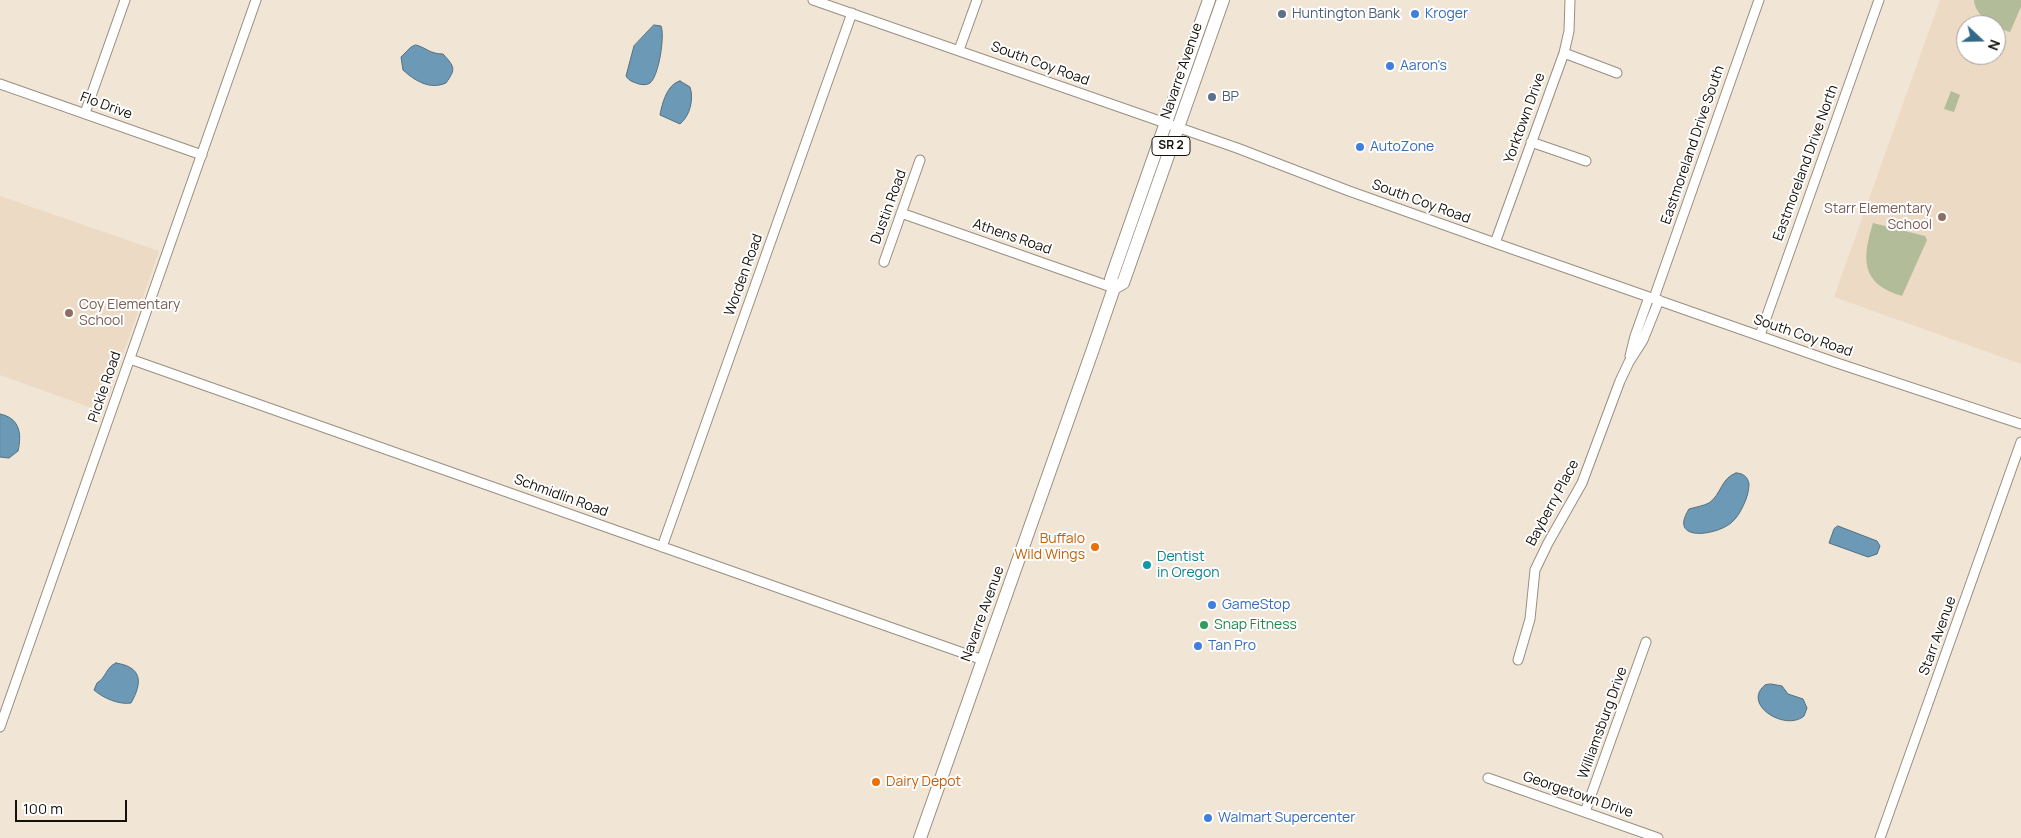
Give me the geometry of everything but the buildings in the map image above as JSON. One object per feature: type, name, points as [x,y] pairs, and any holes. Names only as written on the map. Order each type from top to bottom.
[{"type":"highway","name":"Navarre Avenue","points":[[920,838],[1114,288],[1111,279],[1209,0]]},
{"type":"highway","name":"Navarre Avenue","points":[[1114,288],[1123,283],[1223,0]]},
{"type":"highway","points":[[1126,238],[1126,250],[1121,267],[1123,271],[1127,272]]},
{"type":"street","points":[[85,113],[125,0]]},
{"type":"street","name":"Pickle Road","points":[[0,727],[256,0]]},
{"type":"street","name":"South Coy Road","points":[[813,0],[1178,127],[1496,243],[1760,336],[2021,424]]},
{"type":"street","points":[[959,50],[977,0]]},
{"type":"street","name":"Yorktown Drive","points":[[1496,243],[1564,53],[1569,31],[1570,0]]},
{"type":"street","name":"Eastmoreland Drive South","points":[[1654,298],[1759,0]]},
{"type":"street","name":"Eastmoreland Drive North","points":[[1760,336],[1879,0]]},
{"type":"street","name":"Worden Road","points":[[662,547],[852,13]]},
{"type":"street","points":[[1564,53],[1617,72]]},
{"type":"street","name":"Flo Drive","points":[[0,84],[202,155]]},
{"type":"street","points":[[1531,142],[1586,162]]},
{"type":"street","name":"Dustin Road","points":[[884,262],[920,160]]},
{"type":"street","name":"Athens Road","points":[[901,213],[1114,288]]},
{"type":"street","name":"Bayberry Place","points":[[1518,660],[1530,619],[1535,570],[1582,483],[1620,381],[1643,340],[1654,298]]},
{"type":"street","name":"Schmidlin Road","points":[[130,359],[983,660]]},
{"type":"street","name":"Starr Avenue","points":[[1880,838],[2021,442]]},
{"type":"street","name":"Williamsburg Drive","points":[[1586,812],[1646,642]]},
{"type":"street","name":"Georgetown Drive","points":[[1488,778],[1658,838]]},
{"type":"shaded area","name":"Starr Elementary School","points":[[1940,0],[2021,0],[2021,364],[1834,297]]},
{"type":"shaded area","name":"Coy Elementary School","points":[[0,196],[159,251],[103,412],[0,375]]},
{"type":"green space","points":[[1974,0],[2021,0],[2021,7],[2010,32],[2006,31],[2006,15],[1981,15]]},
{"type":"green space","points":[[1951,91],[1960,95],[1954,112],[1944,109]]},
{"type":"green space","points":[[1873,223],[1925,236],[1927,240],[1902,296],[1888,291],[1871,277],[1866,258]]},
{"type":"water","points":[[654,25],[661,26],[662,31],[662,46],[656,72],[650,83],[645,85],[639,84],[626,76],[634,46]]},
{"type":"water","points":[[416,45],[435,53],[443,54],[450,62],[453,71],[446,83],[429,85],[413,78],[403,70],[401,57],[411,47]]},
{"type":"water","points":[[680,81],[690,87],[692,97],[689,112],[680,124],[660,115],[668,90]]},
{"type":"water","points":[[0,414],[12,419],[18,428],[20,439],[18,451],[9,458],[0,457]]},
{"type":"water","points":[[1736,473],[1745,476],[1749,484],[1745,502],[1735,519],[1724,527],[1705,533],[1689,531],[1684,527],[1684,520],[1689,509],[1702,506],[1713,500],[1727,479]]},
{"type":"water","points":[[1838,526],[1877,541],[1880,546],[1877,554],[1868,557],[1829,543],[1834,529]]},
{"type":"water","points":[[116,663],[131,668],[138,677],[137,688],[131,703],[111,700],[94,690],[97,683],[110,667]]},
{"type":"water","points":[[1765,685],[1782,686],[1788,694],[1803,699],[1807,708],[1804,716],[1796,720],[1787,721],[1768,714],[1758,700],[1759,692]]},
{"type":"place","name":"Huntington Bank","points":[[1282,14]]},
{"type":"place","name":"Kroger","points":[[1415,14]]},
{"type":"place","name":"Aaron's","points":[[1390,66]]},
{"type":"place","name":"BP","points":[[1212,97]]},
{"type":"place","name":"AutoZone","points":[[1360,147]]},
{"type":"place","name":"Starr Elementary School","points":[[1942,217]]},
{"type":"place","name":"Coy Elementary School","points":[[69,313]]},
{"type":"place","name":"Buffalo Wild Wings","points":[[1095,547]]},
{"type":"place","name":"Dentist in Oregon","points":[[1147,565]]},
{"type":"place","name":"GameStop","points":[[1212,605]]},
{"type":"place","name":"Snap Fitness","points":[[1204,625]]},
{"type":"place","name":"Tan Pro","points":[[1198,646]]},
{"type":"place","name":"Dairy Depot","points":[[876,782]]},
{"type":"place","name":"Walmart Supercenter","points":[[1208,818]]}]
